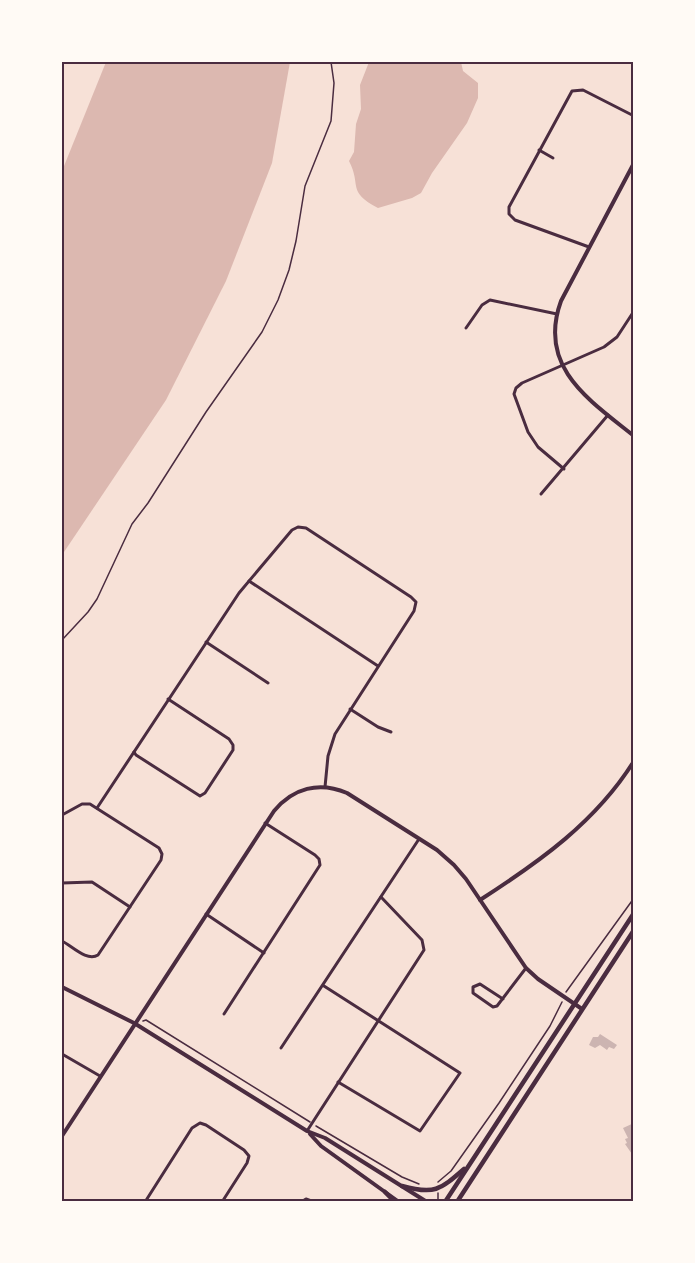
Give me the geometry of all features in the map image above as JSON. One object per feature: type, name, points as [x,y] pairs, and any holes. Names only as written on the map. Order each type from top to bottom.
[{"type":"main road","points":[[445,1202],[633,914]]},
{"type":"main road","points":[[457,1202],[633,930]]},
{"type":"main road","points":[[402,1186],[421,1191],[437,1190],[468,1165]]},
{"type":"main road","points":[[462,1202],[463,1191]]},
{"type":"main road","points":[[385,1192],[397,1202]]},
{"type":"street","points":[[589,247],[519,222],[509,214],[509,207],[568,95],[574,90],[583,90],[633,116]]},
{"type":"street","points":[[539,150],[553,158]]},
{"type":"street","points":[[633,163],[570,281],[557,314],[555,342],[562,365],[580,392],[633,436]]},
{"type":"street","points":[[466,328],[484,303],[490,300],[557,314]]},
{"type":"street","points":[[564,469],[530,437],[515,397],[516,388],[522,382],[596,351],[617,338],[633,311]]},
{"type":"street","points":[[541,494],[608,415]]},
{"type":"street","points":[[97,808],[249,581],[292,530],[298,527],[306,528],[411,597],[415,600],[416,605],[335,734],[330,748],[325,787]]},
{"type":"street","points":[[249,581],[378,666]]},
{"type":"street","points":[[206,642],[268,683]]},
{"type":"street","points":[[134,752],[195,794],[200,796],[205,793],[233,745],[229,739],[168,699]]},
{"type":"street","points":[[350,709],[378,727],[391,732]]},
{"type":"street","points":[[480,900],[544,858],[574,832],[595,812],[633,761]]},
{"type":"street","points":[[62,1134],[265,823],[283,801],[303,789],[325,787],[347,793],[419,839],[454,865],[526,968],[582,1009]]},
{"type":"street","points":[[62,815],[87,803],[159,848],[162,854],[161,860],[95,958],[89,957],[62,941]]},
{"type":"street","points":[[224,1014],[318,871],[320,862],[315,855],[265,823]]},
{"type":"street","points":[[281,1047],[324,986],[419,839]]},
{"type":"street","points":[[62,883],[92,882],[130,907]]},
{"type":"street","points":[[307,1131],[425,947],[422,940],[381,897]]},
{"type":"street","points":[[206,914],[264,953]]},
{"type":"street","points":[[503,999],[480,984],[473,987],[472,993],[493,1007],[497,1006],[503,999],[526,968]]},
{"type":"street","points":[[324,986],[460,1073],[420,1131],[339,1082]]},
{"type":"street","points":[[62,987],[134,1023],[307,1131],[325,1138],[427,1202]]},
{"type":"street","points":[[62,1054],[100,1076]]},
{"type":"street","points":[[145,1202],[192,1128],[200,1123],[244,1150],[249,1156],[247,1163],[222,1202]]},
{"type":"street","points":[[307,1131],[321,1146],[385,1192]]},
{"type":"street","points":[[301,1202],[306,1199],[314,1202]]},
{"type":"path","points":[[62,640],[97,599],[132,524],[262,332],[278,300],[296,241],[305,186],[331,121],[334,100],[331,62]]},
{"type":"path","points":[[435,1184],[451,1171],[499,1103],[550,1026],[563,996],[633,898]]},
{"type":"path","points":[[146,1020],[402,1177],[423,1185]]},
{"type":"path","points":[[437,1192],[438,1202]]},
{"type":"shaded area","points":[[106,62],[290,62],[272,163],[226,281],[166,400],[62,555],[62,171]]},
{"type":"shaded area","points":[[369,62],[461,62],[463,71],[478,83],[478,98],[467,123],[421,193],[378,208],[358,192],[349,161],[354,152],[356,124],[361,109],[360,85]]},
{"type":"building","points":[[600,1034],[617,1045],[614,1049],[609,1047],[607,1050],[600,1045],[595,1048],[589,1045],[593,1037],[598,1037]]},
{"type":"building","points":[[634,1123],[634,1157],[625,1144],[627,1143],[625,1139],[628,1138],[623,1128]]}]
